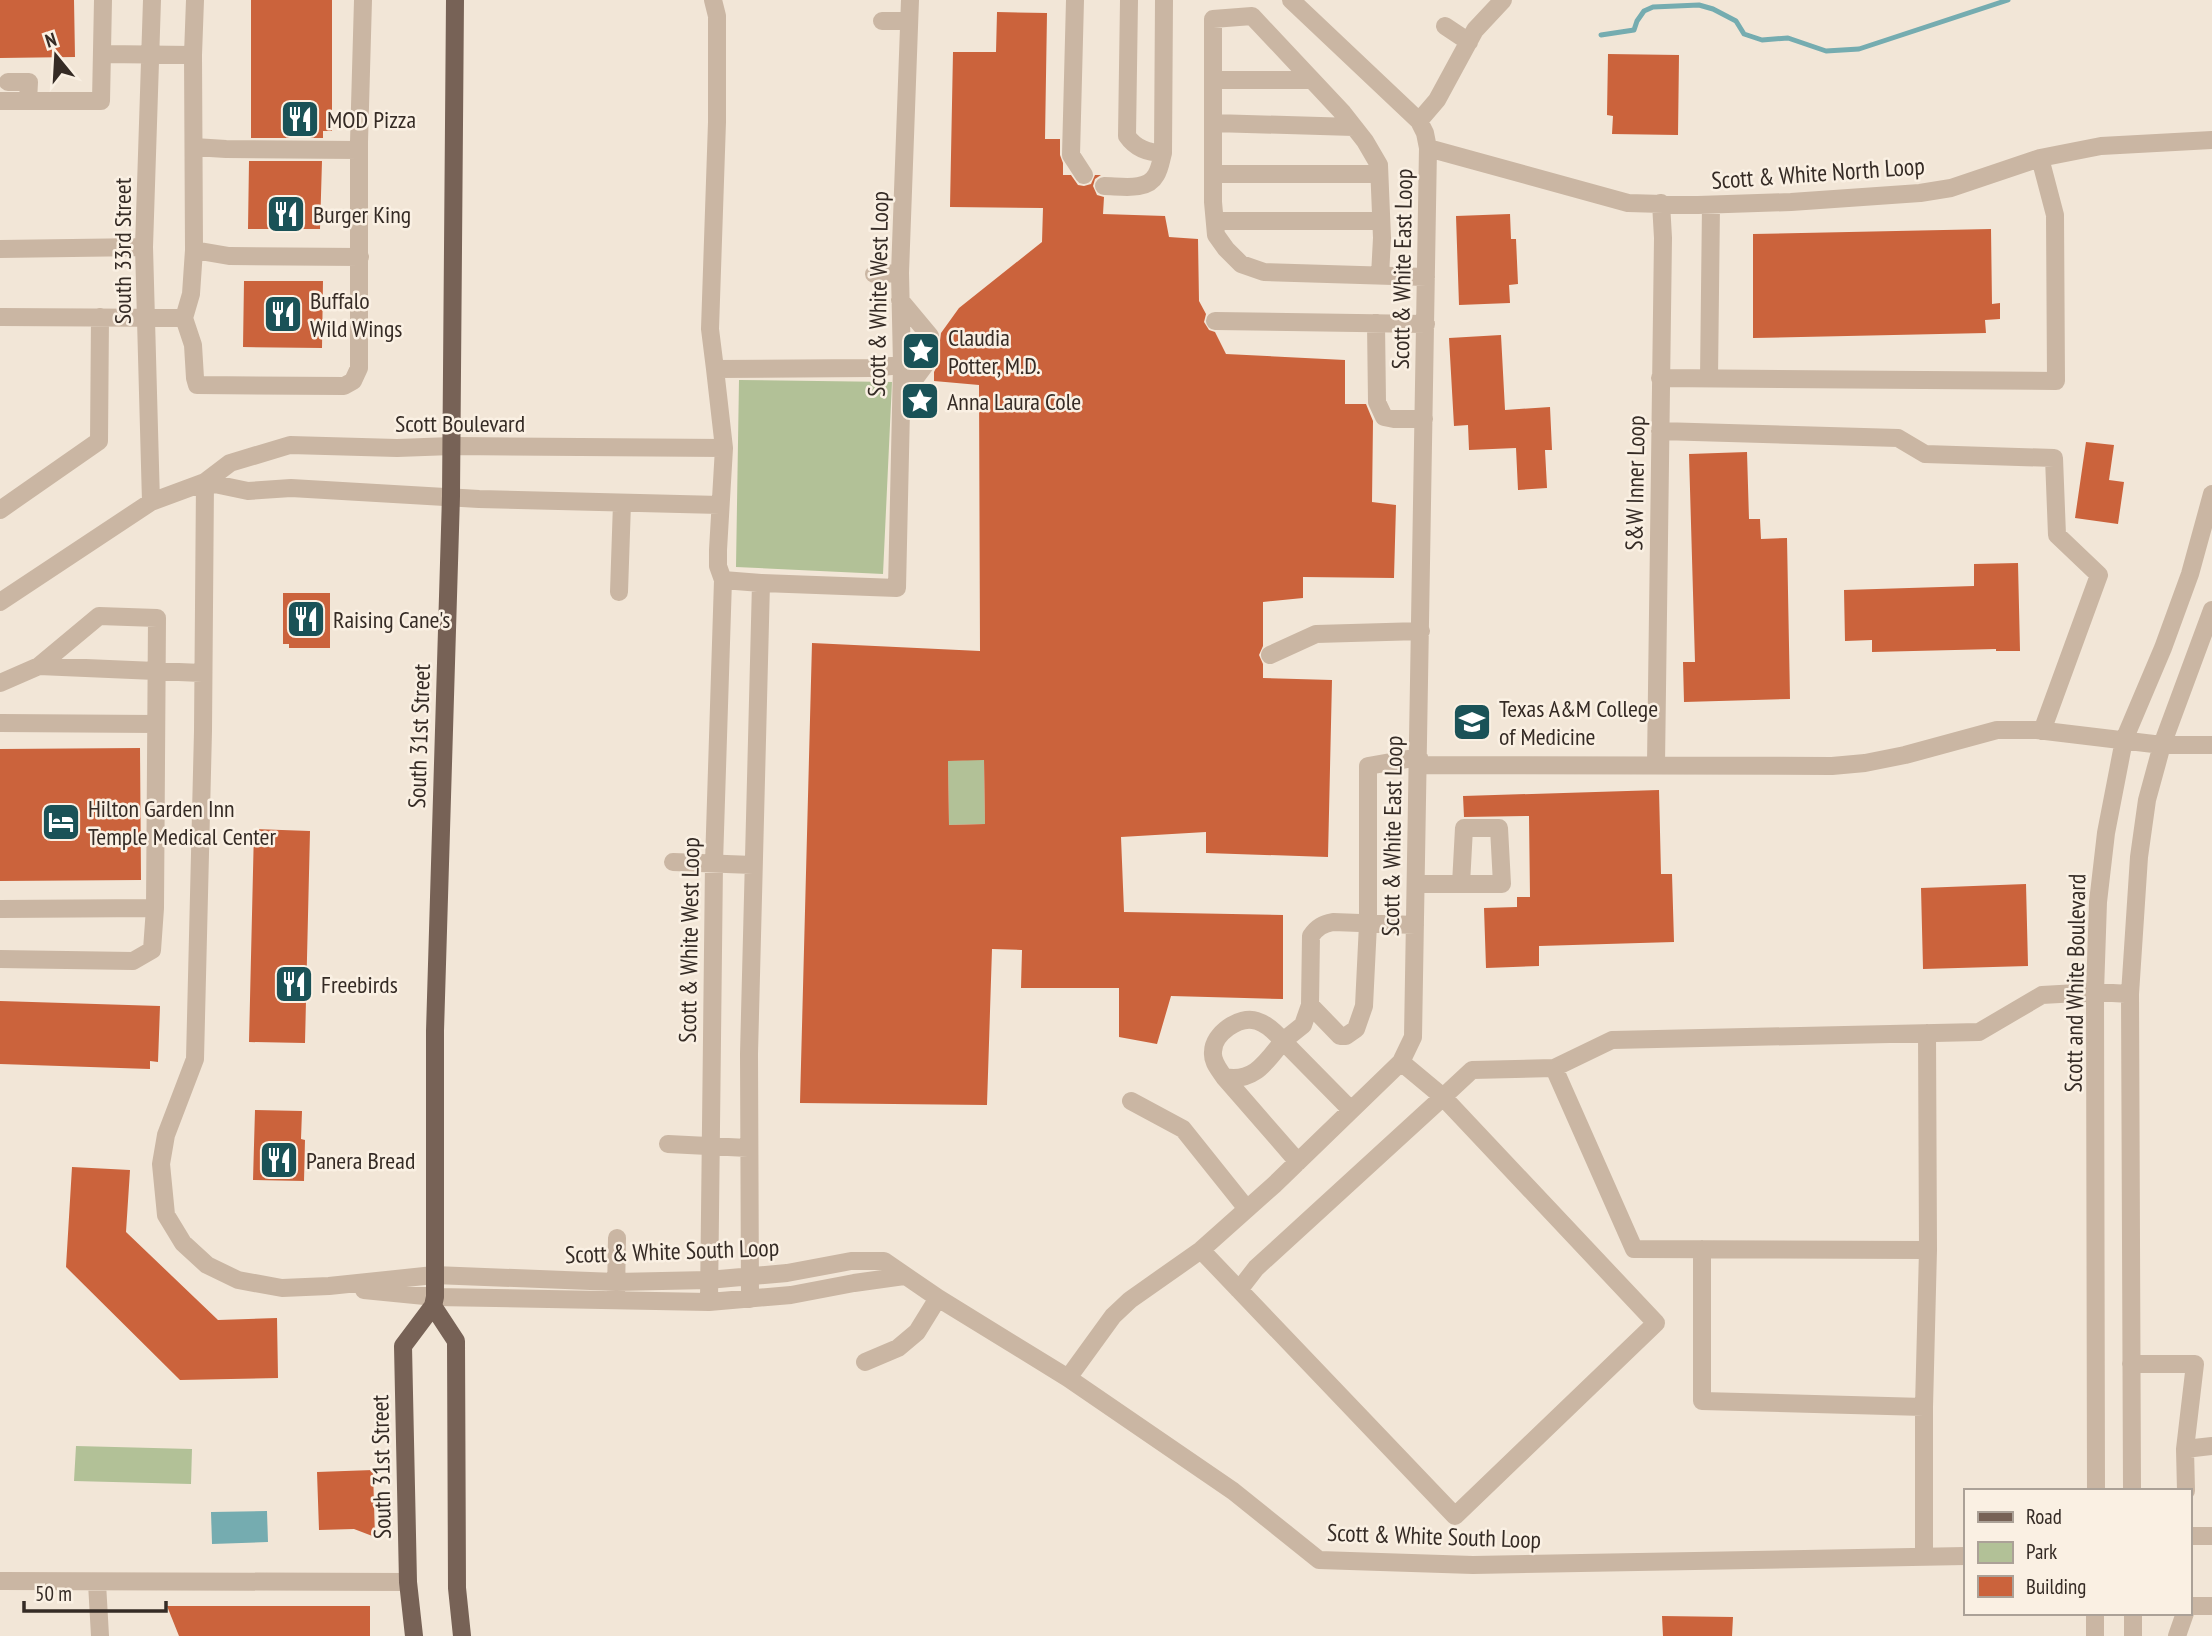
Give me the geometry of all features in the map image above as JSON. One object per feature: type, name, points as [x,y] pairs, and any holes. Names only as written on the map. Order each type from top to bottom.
[{"type":"main road","name":"South 31st Street","points":[[414,1636],[408,1582],[403,1346],[434,1301],[435,1031],[452,446],[455,0]]},
{"type":"main road","points":[[434,1301],[456,1341],[457,1588],[462,1636]]},
{"type":"street","points":[[0,101],[101,101],[103,0]]},
{"type":"street","name":"South 33rd Street","points":[[151,502],[144,247],[152,0]]},
{"type":"street","points":[[195,0],[194,250],[191,294],[184,318],[193,345],[197,385],[344,386],[353,381],[359,368],[359,150],[363,0]]},
{"type":"street","name":"Scott & White West Loop","points":[[709,1302],[714,863],[723,580],[718,566],[724,448],[710,329],[717,122],[717,16],[713,0]]},
{"type":"street","name":"Scott & White West Loop","points":[[761,583],[897,587],[902,396],[900,273],[910,0]]},
{"type":"street","points":[[1075,0],[1071,155],[1074,164],[1084,175]]},
{"type":"street","points":[[1129,0],[1127,136],[1131,142],[1149,153],[1163,153]]},
{"type":"street","points":[[1104,186],[1143,186],[1150,183],[1156,175],[1163,153],[1164,0]]},
{"type":"street","points":[[1212,0],[1215,221],[1216,235],[1226,249],[1241,264],[1264,272],[1426,277]]},
{"type":"street","points":[[1239,0],[1354,127],[1379,165],[1380,276]]},
{"type":"street","points":[[1291,0],[1419,121],[1437,100],[1475,30],[1503,0]]},
{"type":"street","points":[[1213,19],[1252,16]]},
{"type":"street","points":[[882,21],[909,21]]},
{"type":"street","points":[[1445,26],[1469,42]]},
{"type":"street","points":[[102,54],[193,55]]},
{"type":"street","points":[[1213,80],[1312,80]]},
{"type":"street","points":[[8,82],[29,82],[29,101]]},
{"type":"street","name":"Scott & White East Loop","points":[[1068,1378],[1113,1316],[1130,1300],[1201,1250],[1298,1162],[1401,1062],[1413,1037],[1428,148],[1425,132],[1419,121]]},
{"type":"street","points":[[1213,123],[1354,127]]},
{"type":"street","name":"Scott & White North Loop","points":[[1428,148],[1628,203],[1711,205],[1920,193],[1951,188],[2040,158],[2101,146],[2212,140]]},
{"type":"street","points":[[194,147],[359,150]]},
{"type":"street","points":[[1660,378],[2056,381],[2055,215],[2040,158]]},
{"type":"street","points":[[1213,174],[1379,174]]},
{"type":"street","name":"S&W Inner Loop","points":[[1656,764],[1663,238],[1661,203]]},
{"type":"street","points":[[1709,378],[1711,205]]},
{"type":"street","points":[[1215,221],[1381,221]]},
{"type":"street","points":[[0,249],[144,247]]},
{"type":"street","points":[[194,250],[229,256],[359,257]]},
{"type":"street","points":[[874,274],[900,273]]},
{"type":"street","points":[[900,300],[930,336]]},
{"type":"street","points":[[0,317],[184,318]]},
{"type":"street","points":[[0,510],[99,441],[100,317]]},
{"type":"street","points":[[1215,321],[1426,324]]},
{"type":"street","points":[[1376,323],[1377,402],[1384,417],[1424,419]]},
{"type":"street","points":[[871,368],[902,396],[928,361]]},
{"type":"street","points":[[715,369],[871,368],[902,365]]},
{"type":"street","points":[[1660,431],[1898,438],[1925,454],[2054,458],[2057,535],[2099,575],[2042,731]]},
{"type":"street","name":"Scott Boulevard","points":[[0,601],[151,502],[205,481],[230,463],[290,445],[397,448],[724,448]]},
{"type":"street","points":[[329,1286],[282,1288],[238,1280],[207,1265],[183,1242],[166,1215],[161,1164],[166,1135],[195,1059],[203,732],[205,481],[248,491],[291,488],[492,499],[720,505]]},
{"type":"street","name":"Scott and White Boulevard","points":[[2096,1489],[2095,992],[2099,888],[2106,832],[2124,740],[2190,574],[2212,494]]},
{"type":"street","points":[[619,592],[622,503]]},
{"type":"street","points":[[723,580],[761,583],[748,1148],[750,1299]]},
{"type":"street","points":[[2132,1489],[2130,994],[2139,857],[2147,800],[2162,745],[2212,610]]},
{"type":"street","points":[[0,683],[39,666],[99,616],[158,618],[155,908],[152,950],[133,961],[0,959]]},
{"type":"street","points":[[1270,654],[1316,634],[1421,631]]},
{"type":"street","points":[[39,666],[202,673]]},
{"type":"street","points":[[0,723],[156,724]]},
{"type":"street","points":[[1310,1005],[1339,1035],[1346,1036],[1356,1029],[1364,1006],[1368,924],[1368,766],[1418,761],[1832,766],[1905,755],[1997,730],[2042,731],[2162,745],[2212,745]]},
{"type":"street","points":[[673,862],[753,865]]},
{"type":"street","points":[[1416,884],[1461,884]]},
{"type":"street","points":[[0,909],[155,908]]},
{"type":"street","points":[[1224,1077],[1245,1078],[1255,1072],[1283,1041],[1303,1025],[1310,1005],[1311,936],[1316,929],[1324,923],[1334,922],[1415,925]]},
{"type":"street","points":[[1239,1290],[1256,1268],[1472,1070],[1554,1068],[1612,1040],[1979,1032],[2042,995],[2095,992],[2130,994]]},
{"type":"street","points":[[1298,1162],[1215,1063],[1212,1051],[1216,1040],[1227,1028],[1246,1020],[1257,1021],[1272,1030],[1351,1110]]},
{"type":"street","points":[[1924,1557],[1928,1250],[1927,1033]]},
{"type":"street","points":[[1201,1250],[1455,1516],[1656,1323],[1443,1097],[1401,1062]]},
{"type":"street","points":[[1554,1068],[1634,1249],[1928,1250]]},
{"type":"street","points":[[1131,1101],[1183,1129],[1247,1209]]},
{"type":"street","points":[[668,1144],[748,1148]]},
{"type":"street","points":[[615,1301],[617,1238]]},
{"type":"street","points":[[1702,1249],[1702,1401],[1924,1407]]},
{"type":"street","name":"Scott & White South Loop","points":[[329,1286],[434,1275],[616,1282],[708,1280],[787,1273],[851,1261],[884,1261],[938,1298],[1068,1378],[1233,1491],[1319,1560],[1473,1565],[1964,1556]]},
{"type":"street","name":"Scott & White South Loop","points":[[329,1286],[434,1301],[709,1302],[791,1295],[904,1276]]},
{"type":"street","points":[[865,1362],[898,1348],[917,1332],[938,1298]]},
{"type":"street","points":[[2131,1364],[2195,1364],[2185,1449],[2186,1489]]},
{"type":"street","points":[[2185,1449],[2212,1446]]},
{"type":"street","points":[[2191,1536],[2212,1536]]},
{"type":"street","points":[[0,1581],[408,1582]]},
{"type":"street","points":[[97,1583],[100,1636]]},
{"type":"street","points":[[2191,1606],[2212,1606]]},
{"type":"street","points":[[2095,1615],[2095,1636]]},
{"type":"street","points":[[2133,1615],[2133,1636]]},
{"type":"street","points":[[2177,1636],[2184,1615]]},
{"type":"green space","points":[[739,380],[892,382],[883,574],[736,567]]},
{"type":"green space","points":[[983,697],[985,824],[949,825],[948,761],[968,760]]},
{"type":"green space","points":[[76,1446],[192,1449],[191,1484],[74,1481]]},
{"type":"water","points":[[267,1511],[268,1542],[212,1544],[211,1512]]},
{"type":"building","points":[[0,0],[74,0],[75,57],[0,58]]},
{"type":"building","points":[[251,0],[332,0],[332,131],[323,131],[323,138],[251,138]]},
{"type":"building","points":[[997,12],[1047,13],[1045,139],[1060,139],[1063,175],[1071,175],[1078,185],[1084,186],[1091,184],[1095,175],[1101,175],[1095,179],[1093,186],[1097,195],[1104,197],[1103,214],[1165,216],[1169,237],[1198,239],[1199,301],[1206,314],[1204,322],[1209,330],[1215,332],[1226,354],[1345,360],[1345,404],[1366,404],[1373,421],[1372,502],[1396,505],[1394,578],[1303,577],[1303,598],[1263,602],[1263,646],[1259,655],[1263,664],[1263,678],[1332,680],[1328,857],[1206,853],[1206,832],[1121,837],[1124,912],[1283,915],[1283,999],[1171,996],[1157,1044],[1119,1037],[1119,988],[1021,988],[1022,950],[992,949],[987,1105],[800,1103],[812,643],[980,651],[979,385],[934,381],[934,372],[939,362],[933,347],[940,341],[941,333],[959,308],[1042,242],[1043,208],[950,207],[953,52],[996,52]],"holes":[[[984,760],[985,824],[949,825],[948,761]]]},
{"type":"building","points":[[1608,54],[1679,55],[1678,135],[1612,134],[1613,116],[1607,115]]},
{"type":"building","points":[[249,161],[322,161],[320,229],[248,229]]},
{"type":"building","points":[[1510,214],[1511,239],[1516,239],[1518,284],[1509,285],[1510,303],[1459,305],[1456,216]]},
{"type":"building","points":[[1991,229],[1992,304],[2000,303],[2000,319],[1985,320],[1986,333],[1753,338],[1753,234]]},
{"type":"building","name":"Buffalo Wild Wings","points":[[244,281],[323,281],[322,348],[243,347]]},
{"type":"building","points":[[1501,335],[1505,410],[1550,407],[1552,450],[1545,450],[1547,488],[1518,490],[1516,448],[1469,450],[1468,425],[1454,426],[1449,338]]},
{"type":"building","points":[[2086,442],[2114,445],[2109,480],[2124,482],[2118,524],[2075,518]]},
{"type":"building","points":[[1747,452],[1749,519],[1760,519],[1761,539],[1787,538],[1790,699],[1684,702],[1683,662],[1695,662],[1689,454]]},
{"type":"building","points":[[2018,563],[2020,651],[1996,649],[1872,652],[1872,640],[1845,641],[1844,590],[1974,586],[1974,564]]},
{"type":"building","name":"Raising Cane's","points":[[283,593],[330,593],[330,648],[289,648],[289,644],[283,644]]},
{"type":"building","points":[[140,748],[141,880],[0,881],[0,749]]},
{"type":"building","points":[[1659,790],[1661,874],[1672,874],[1674,942],[1539,946],[1539,966],[1486,968],[1484,908],[1517,907],[1517,897],[1530,897],[1529,816],[1464,817],[1463,796]]},
{"type":"building","points":[[254,829],[310,831],[305,1043],[249,1042]]},
{"type":"building","points":[[2026,884],[2028,966],[1923,969],[1921,888]]},
{"type":"building","points":[[0,1001],[160,1006],[158,1062],[150,1061],[150,1069],[0,1064]]},
{"type":"building","name":"Panera Bread","points":[[255,1110],[302,1111],[301,1139],[305,1140],[304,1181],[253,1180]]},
{"type":"building","points":[[72,1167],[130,1170],[126,1232],[218,1320],[277,1318],[278,1378],[180,1380],[66,1267]]},
{"type":"building","points":[[373,1470],[375,1537],[354,1529],[319,1530],[317,1472]]},
{"type":"building","points":[[167,1606],[370,1606],[370,1636],[179,1636]]},
{"type":"building","points":[[1662,1616],[1733,1617],[1732,1636],[1663,1636]]},
{"type":"waterway","points":[[1601,35],[1634,30],[1644,11],[1653,7],[1699,5],[1736,21],[1744,34],[1762,40],[1788,38],[1826,51],[1859,49],[2008,0]]},
{"type":"place","name":"MOD Pizza","points":[[300,119]]},
{"type":"place","name":"Burger King","points":[[286,214]]},
{"type":"place","name":"Buffalo Wild Wings","points":[[283,314]]},
{"type":"place","name":"Claudia Potter, M.D.","points":[[921,351]]},
{"type":"place","name":"Anna Laura Cole","points":[[920,401]]},
{"type":"place","name":"Raising Cane's","points":[[306,619]]},
{"type":"place","name":"Texas A&M College of Medicine","points":[[1472,722]]},
{"type":"place","name":"Hilton Garden Inn Temple Medical Center","points":[[61,822]]},
{"type":"place","name":"Freebirds","points":[[294,984]]},
{"type":"place","name":"Panera Bread","points":[[279,1160]]}]
